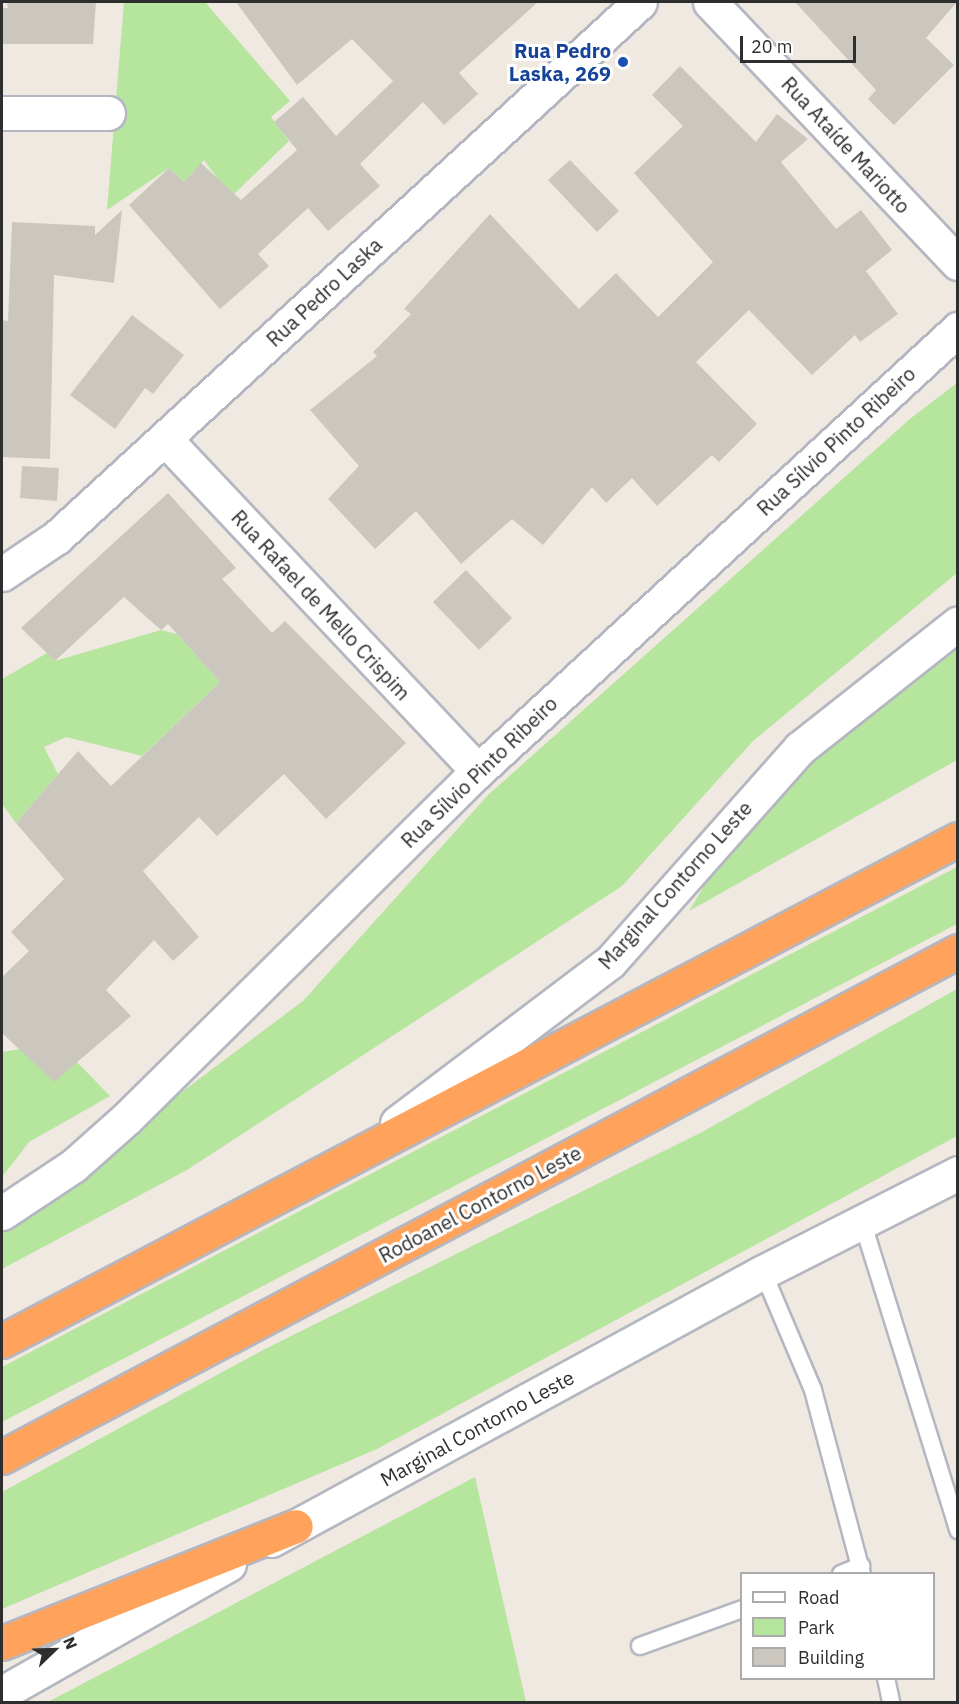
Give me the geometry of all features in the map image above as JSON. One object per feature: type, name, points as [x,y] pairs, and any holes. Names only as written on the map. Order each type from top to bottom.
[{"type":"highway","points":[[2,1341],[957,839]]},
{"type":"highway","name":"Rodoanel Contorno Leste","points":[[2,1457],[957,951]]},
{"type":"highway","points":[[2,1643],[296,1526]]},
{"type":"street","name":"Rua Pedro Laska","points":[[2,574],[57,537],[639,2]]},
{"type":"street","name":"Rua Ataíde Mariotto","points":[[710,2],[957,262]]},
{"type":"street","points":[[2,113],[108,113]]},
{"type":"street","name":"Rua Sílvio Pinto Ribeiro","points":[[2,1213],[73,1167],[127,1118],[478,771],[957,329]]},
{"type":"street","name":"Rua Rafael de Mello Crispim","points":[[165,438],[478,771]]},
{"type":"street","name":"Marginal Contorno Leste","points":[[353,1157],[610,962],[800,748],[957,622]]},
{"type":"street","name":"Marginal Contorno Leste","points":[[2,1693],[296,1526],[763,1272],[957,1173]]},
{"type":"lane","points":[[862,1221],[957,1530]]},
{"type":"lane","points":[[763,1272],[813,1390],[862,1570]]},
{"type":"lane","points":[[640,1646],[740,1609]]},
{"type":"lane","points":[[886,1680],[891,1702]]},
{"type":"green space","points":[[124,2],[205,2],[290,101],[271,117],[289,141],[231,197],[204,160],[184,182],[169,168],[107,210]]},
{"type":"green space","points":[[957,383],[957,573],[753,741],[622,886],[187,1170],[2,1269],[2,1227],[303,1001],[488,795],[911,418]]},
{"type":"green space","points":[[161,630],[177,634],[220,682],[142,756],[66,737],[44,747],[58,774],[16,823],[2,804],[2,679],[47,653],[55,661]]},
{"type":"green space","points":[[957,641],[957,760],[689,911],[713,871],[808,762]]},
{"type":"green space","points":[[957,867],[957,924],[2,1422],[2,1367]]},
{"type":"green space","points":[[957,989],[957,1136],[377,1449],[2,1609],[2,1492],[263,1350],[704,1131]]},
{"type":"green space","points":[[21,1049],[77,1062],[110,1096],[29,1142],[2,1177],[2,1052]]},
{"type":"green space","points":[[475,1477],[526,1702],[48,1702]]},
{"type":"building","points":[[7,2],[96,2],[93,44],[2,44],[2,8],[8,8]]},
{"type":"building","points":[[236,2],[538,2],[459,73],[478,94],[444,125],[423,102],[360,164],[380,186],[328,231],[308,208],[258,254],[269,266],[220,309],[129,205],[169,168],[184,182],[201,163],[241,200],[297,150],[274,122],[303,97],[336,136],[393,81],[352,39],[297,85]]},
{"type":"building","points":[[795,2],[957,2],[926,38],[954,65],[894,125],[868,99],[876,90]]},
{"type":"building","points":[[680,66],[756,142],[777,114],[808,139],[781,162],[836,229],[861,210],[892,250],[866,271],[898,314],[860,342],[855,335],[812,375],[749,310],[696,362],[757,424],[719,462],[712,455],[657,506],[632,478],[606,503],[592,487],[543,545],[512,519],[461,564],[416,511],[375,549],[328,499],[359,466],[310,410],[377,356],[373,352],[411,314],[404,309],[490,214],[579,309],[616,273],[658,317],[713,262],[634,173],[683,126],[652,95]]},
{"type":"building","points":[[570,160],[619,211],[597,232],[548,180]]},
{"type":"building","points":[[122,210],[114,283],[54,275],[50,459],[2,457],[2,320],[8,321],[12,222],[95,226],[95,235]]},
{"type":"building","points":[[132,315],[184,355],[153,394],[145,388],[115,429],[70,395]]},
{"type":"building","points":[[22,466],[59,468],[57,501],[20,498]]},
{"type":"building","points":[[168,493],[236,568],[222,579],[272,633],[285,621],[406,743],[326,819],[284,774],[217,836],[199,817],[143,871],[199,937],[173,961],[154,940],[106,990],[131,1016],[54,1082],[2,1033],[2,977],[29,951],[11,932],[64,879],[16,823],[78,751],[111,786],[220,682],[168,624],[161,630],[124,597],[55,661],[21,628]]},
{"type":"building","points":[[466,570],[512,618],[479,650],[433,602]]},
{"type":"place","name":"Rua Pedro Laska, 269","points":[[623,62]]}]
